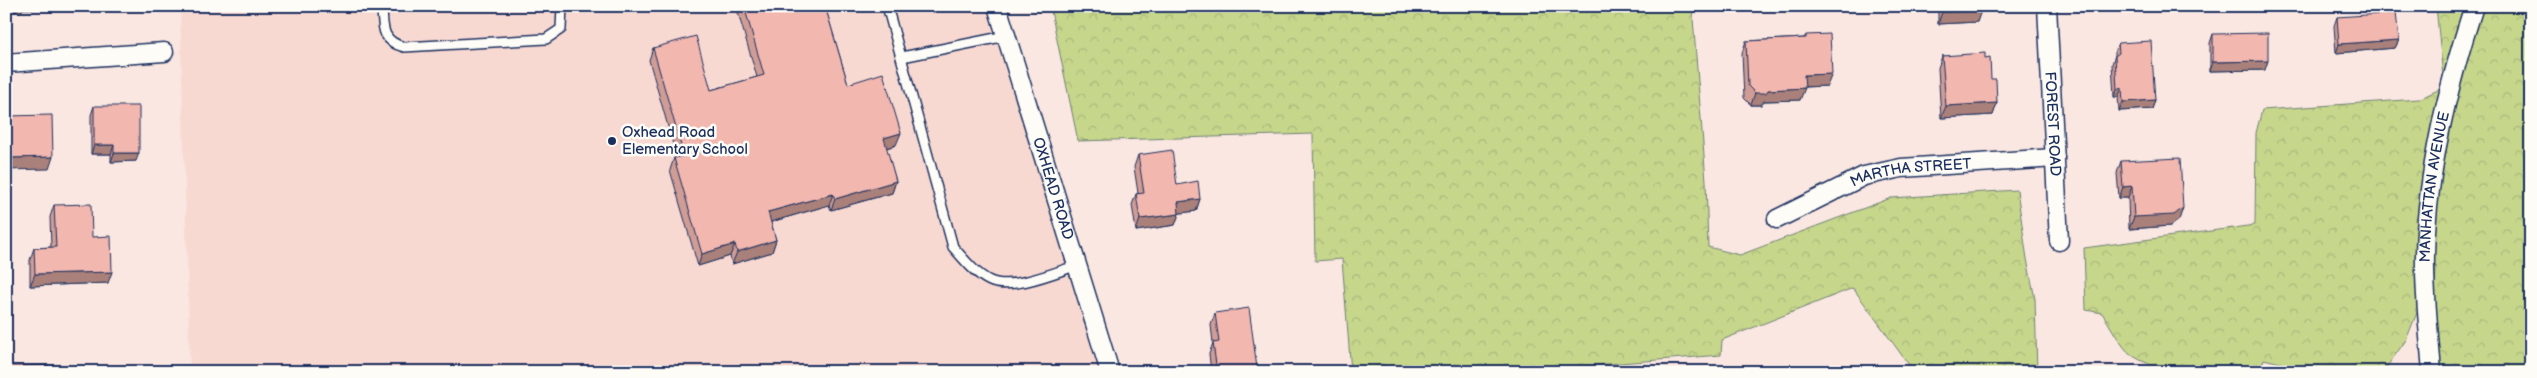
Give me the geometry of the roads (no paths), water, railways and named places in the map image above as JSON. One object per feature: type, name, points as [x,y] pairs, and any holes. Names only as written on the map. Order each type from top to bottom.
[{"type":"street","name":"OXHEAD ROAD","points":[[997,6],[1110,372]]},
{"type":"street","name":"FOREST ROAD","points":[[2047,6],[2059,241]]},
{"type":"street","name":"MANHATTAN AVENUE","points":[[2432,372],[2425,255],[2431,181],[2447,99],[2474,6]]},
{"type":"street","points":[[6,62],[164,52]]},
{"type":"street","name":"MARTHA STREET","points":[[1777,219],[1864,176],[1900,168],[2055,158]]},
{"type":"lane","points":[[382,6],[383,27],[387,37],[392,44],[404,47],[546,38],[561,29],[562,6]]},
{"type":"lane","points":[[887,6],[952,247],[969,265],[991,282],[1018,283],[1078,265]]},
{"type":"lane","points":[[902,57],[1006,36]]},
{"type":"place","name":"Oxhead Road Elementary School","points":[[612,141]]}]
